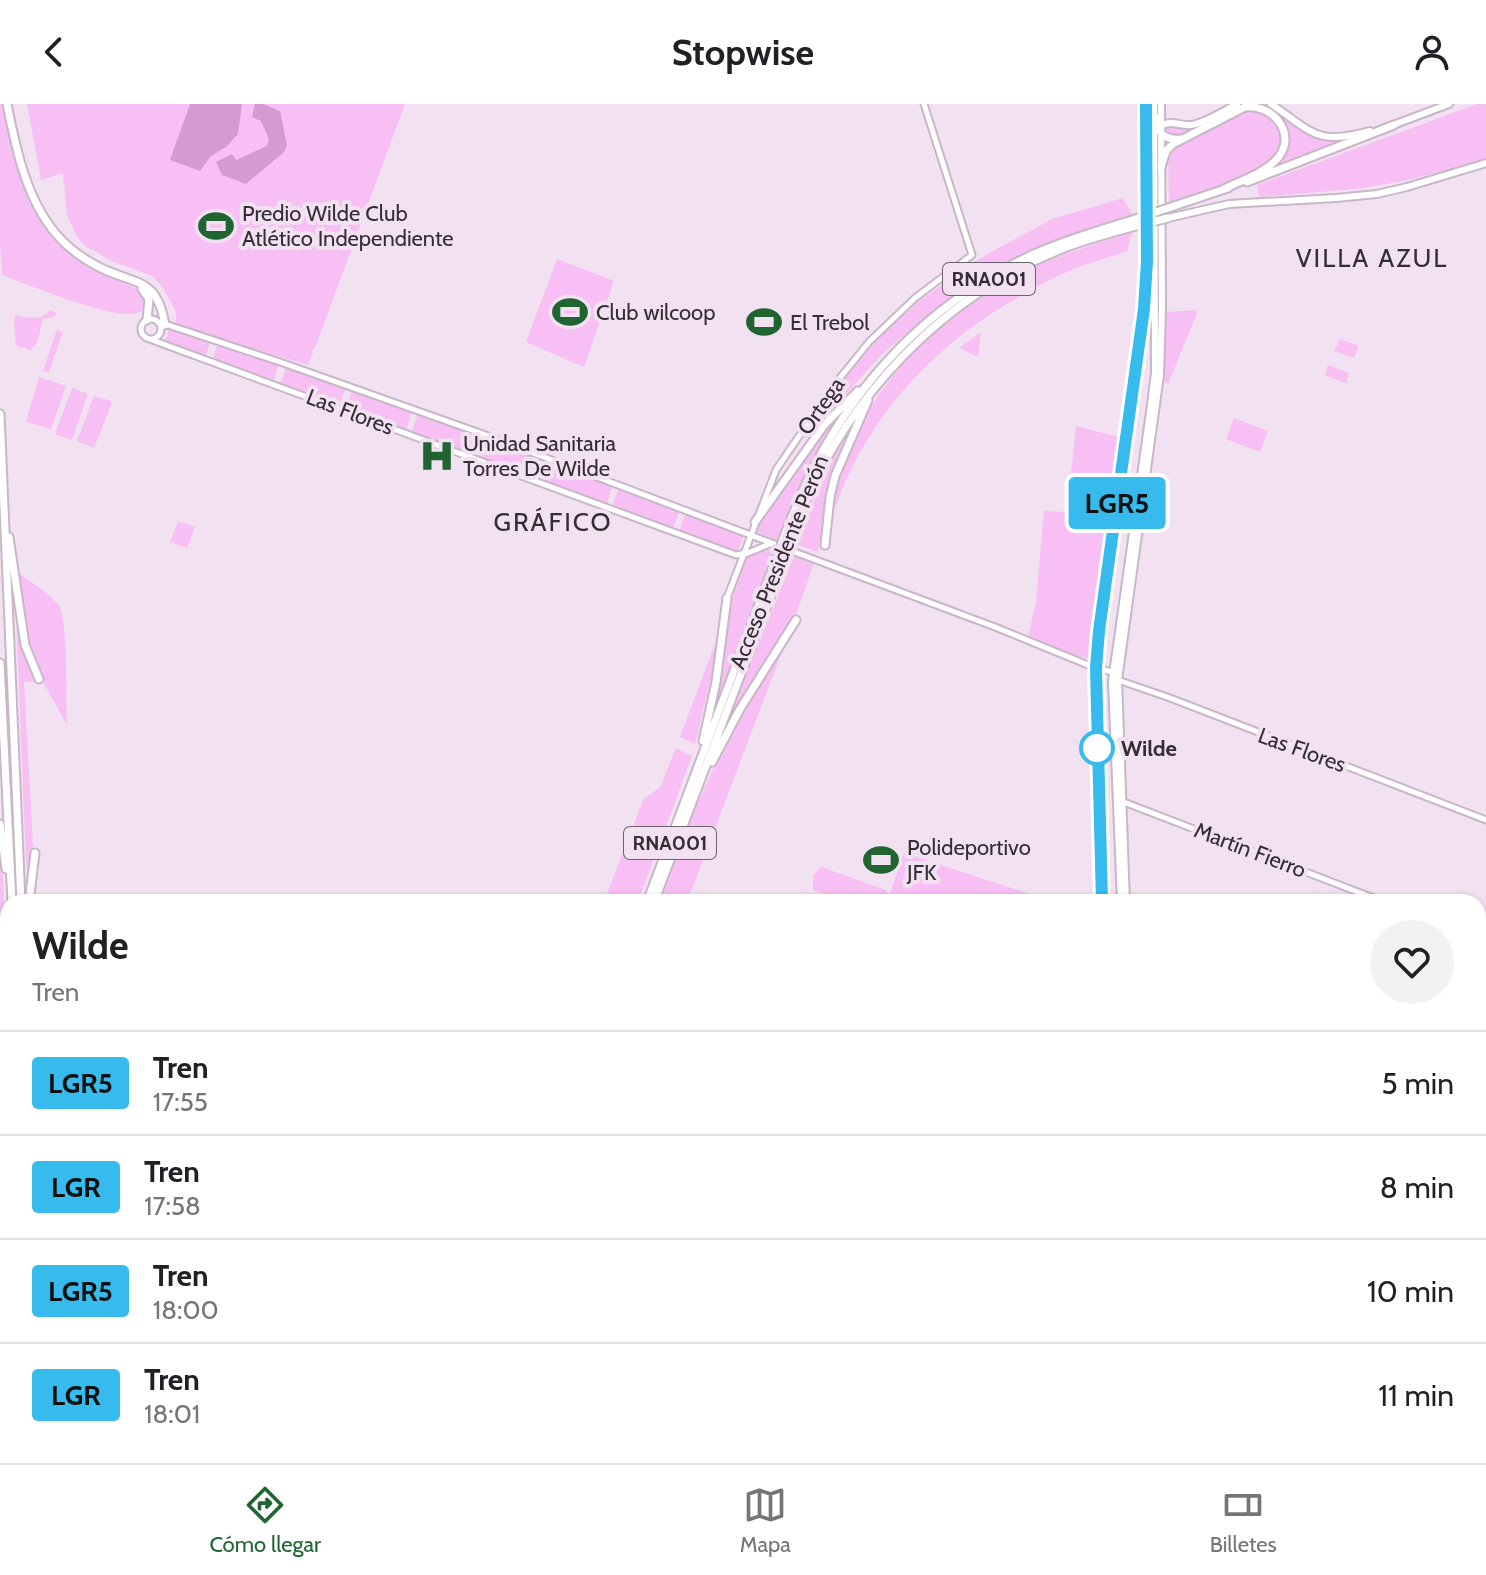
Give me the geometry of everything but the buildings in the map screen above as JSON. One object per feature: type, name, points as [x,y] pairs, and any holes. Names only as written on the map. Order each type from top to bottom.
[{"type":"highway","points":[[7,104],[26,177],[44,218],[75,251],[138,285],[149,301],[147,320]]},
{"type":"highway","points":[[1161,167],[1169,147],[1187,137],[1245,107],[1259,106],[1268,110],[1277,118],[1285,136],[1279,157],[1269,166],[1224,189]]},
{"type":"highway","points":[[1154,115],[1158,132],[1174,140],[1187,137]]},
{"type":"highway","name":"Acceso Presidente Perón","points":[[657,894],[789,535],[825,462],[875,380],[933,326],[988,287],[1035,261],[1394,125]]},
{"type":"highway","points":[[114,273],[148,287],[155,298],[162,324]]},
{"type":"highway","points":[[755,522],[825,424],[875,380]]},
{"type":"highway","points":[[825,545],[830,497],[838,468],[875,380]]},
{"type":"highway","points":[[0,414],[21,894]]},
{"type":"highway","points":[[5,525],[12,548],[25,645],[39,679]]},
{"type":"highway","name":"Acceso Presidente Perón","points":[[650,894],[779,563]]},
{"type":"highway","points":[[692,783],[714,693],[727,598]]},
{"type":"highway","points":[[695,796],[740,709],[796,620]]},
{"type":"highway","points":[[0,663],[11,894]]},
{"type":"highway","points":[[0,824],[10,894]]},
{"type":"highway","points":[[30,894],[35,853]]},
{"type":"main road","points":[[1159,105],[1167,118],[1174,122],[1196,125],[1237,104]]},
{"type":"main road","points":[[1271,104],[1304,128],[1327,137],[1351,136],[1394,125],[1449,104]]},
{"type":"main road","points":[[1154,115],[1159,105]]},
{"type":"main road","points":[[1119,801],[1118,680],[1160,375],[1159,105]]},
{"type":"main road","points":[[1158,132],[1174,122]]},
{"type":"main road","points":[[1158,132],[1161,167],[1158,239]]},
{"type":"main road","points":[[1168,213],[1240,203],[1377,194],[1486,163]]},
{"type":"main road","points":[[1124,894],[1112,672],[1155,372],[1158,264]]},
{"type":"street","name":"Ortega","points":[[727,598],[780,462],[847,368],[915,298],[972,255],[924,104]]},
{"type":"street","points":[[153,319],[162,324],[161,333],[152,340],[141,332],[147,320],[153,319]]},
{"type":"street","name":"Las Flores","points":[[152,340],[736,555],[775,544],[483,434],[269,358],[162,324]]},
{"type":"street","points":[[792,551],[1112,672]]},
{"type":"street","name":"Las Flores","points":[[1118,680],[1486,820]]},
{"type":"street","name":"Martín Fierro","points":[[1119,801],[1363,894]]},
{"type":"shaded area","points":[[0,104],[5,104],[31,199],[84,261],[144,293],[147,304],[139,312],[127,314],[92,307],[2,275]]},
{"type":"shaded area","name":"Predio Wilde Club Atlético Independiente","points":[[27,104],[405,104],[315,348],[311,350],[313,353],[308,365],[176,325],[176,312],[162,286],[152,276],[112,261],[85,246],[67,215],[63,173],[41,180]]},
{"type":"shaded area","points":[[190,104],[242,104],[238,134],[226,147],[211,156],[200,171],[170,160]]},
{"type":"shaded area","points":[[255,104],[280,111],[287,145],[284,152],[246,184],[222,175],[216,162],[232,154],[236,160],[267,146],[269,139],[261,121],[252,117]]},
{"type":"shaded area","points":[[1241,104],[1255,104],[1179,137],[1163,133],[1165,125],[1196,127]]},
{"type":"shaded area","points":[[1255,104],[1265,104],[1300,129],[1319,138],[1348,141],[1265,172],[1280,158],[1287,138],[1270,112]]},
{"type":"shaded area","points":[[1477,104],[1486,104],[1486,160],[1404,181],[1357,189],[1259,197],[1257,185]]},
{"type":"shaded area","points":[[1250,109],[1267,114],[1280,127],[1282,145],[1273,160],[1230,183],[1169,202],[1168,156],[1181,145]]},
{"type":"shaded area","points":[[1123,198],[1132,214],[1058,238],[985,275],[934,310],[881,355],[806,439],[803,436],[872,344],[918,302],[975,261],[1052,219]]},
{"type":"shaded area","points":[[1132,232],[1127,251],[1076,268],[1036,287],[980,321],[936,356],[899,396],[866,442],[849,473],[831,518],[833,498],[852,442],[883,388],[923,344],[970,306],[1023,273],[1063,255]]},
{"type":"shaded area","name":"Club wilcoop","points":[[557,259],[614,281],[584,367],[526,342]]},
{"type":"shaded area","points":[[50,310],[57,313],[54,317],[43,319],[33,348],[29,351],[16,345],[14,318],[17,315],[39,317]]},
{"type":"shaded area","points":[[1196,310],[1168,384],[1163,380],[1163,316],[1167,312]]},
{"type":"shaded area","points":[[57,329],[63,332],[49,372],[43,371]]},
{"type":"shaded area","points":[[168,329],[211,341],[205,357],[163,341],[168,336]]},
{"type":"shaded area","points":[[981,332],[978,357],[959,348]]},
{"type":"shaded area","points":[[1340,339],[1357,345],[1354,358],[1334,351]]},
{"type":"shaded area","points":[[218,343],[279,364],[274,380],[213,359]]},
{"type":"shaded area","points":[[1328,365],[1349,373],[1346,383],[1326,376]]},
{"type":"shaded area","points":[[286,368],[345,389],[340,404],[281,383]]},
{"type":"shaded area","points":[[39,377],[66,386],[51,429],[26,422]]},
{"type":"shaded area","points":[[72,388],[88,394],[72,440],[55,434]]},
{"type":"shaded area","points":[[352,390],[412,412],[406,430],[346,409]]},
{"type":"shaded area","points":[[94,396],[112,403],[94,448],[77,441]]},
{"type":"shaded area","points":[[842,413],[812,467],[778,540],[756,532],[760,517],[817,440]]},
{"type":"shaded area","points":[[418,414],[479,437],[472,455],[411,433]]},
{"type":"shaded area","points":[[1234,418],[1268,431],[1260,452],[1226,439]]},
{"type":"shaded area","points":[[853,424],[828,492],[817,552],[798,545],[822,478]]},
{"type":"shaded area","points":[[1076,426],[1122,438],[1100,662],[1027,641],[1036,602],[1044,511],[1067,512]]},
{"type":"shaded area","points":[[485,438],[548,461],[541,480],[478,458]]},
{"type":"shaded area","points":[[552,463],[613,485],[606,505],[545,483]]},
{"type":"shaded area","points":[[619,487],[680,510],[673,529],[612,507]]},
{"type":"shaded area","points":[[686,513],[744,534],[738,552],[679,531]]},
{"type":"shaded area","points":[[178,521],[195,527],[187,548],[170,542]]},
{"type":"shaded area","points":[[775,550],[712,725],[733,596],[746,558]]},
{"type":"shaded area","points":[[794,556],[814,563],[793,623],[724,730]]},
{"type":"shaded area","points":[[20,574],[51,597],[62,614],[67,725],[31,654]]},
{"type":"shaded area","points":[[16,612],[34,682],[24,682],[33,846],[29,874],[26,862]]},
{"type":"shaded area","points":[[719,633],[721,636],[695,744],[680,737]]},
{"type":"shaded area","points":[[785,644],[690,894],[663,894],[693,813],[730,732]]},
{"type":"shaded area","points":[[676,748],[692,756],[641,894],[607,894],[643,800],[660,787]]},
{"type":"shaded area","points":[[0,851],[4,894],[0,894]]},
{"type":"shaded area","points":[[904,853],[1030,894],[890,894]]},
{"type":"shaded area","points":[[821,867],[888,893],[825,894],[813,890],[813,876]]},
{"type":"railway","points":[[1106,894],[1099,766],[1100,665],[1102,631],[1147,310],[1150,273],[1150,104]]},
{"type":"train","name":"LGR5","points":[[1102,894],[1096,668],[1144,309],[1147,261],[1146,104]]},
{"type":"place","name":"Predio Wilde Club Atlético Independiente","points":[[216,226]]},
{"type":"place","name":"Club wilcoop","points":[[570,312]]},
{"type":"place","name":"El Trebol","points":[[764,322]]},
{"type":"place","name":"Unidad Sanitaria Torres De Wilde","points":[[437,456]]},
{"type":"place","name":"Wilde","points":[[1097,748]]},
{"type":"place","name":"Polideportivo JFK","points":[[881,860]]},
{"type":"district","name":"VILLA AZUL","points":[[1372,258]]},
{"type":"district","name":"GRÁFICO","points":[[553,522]]}]
